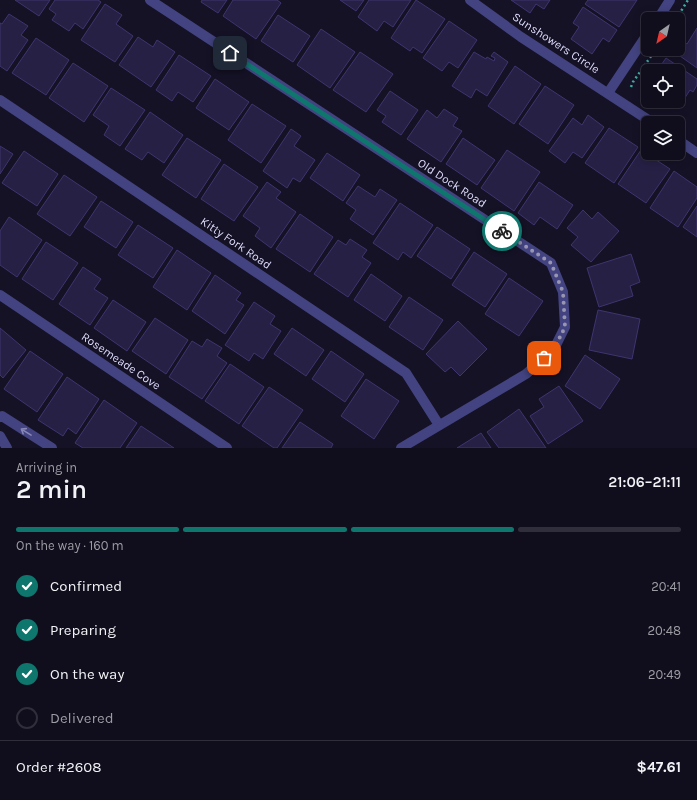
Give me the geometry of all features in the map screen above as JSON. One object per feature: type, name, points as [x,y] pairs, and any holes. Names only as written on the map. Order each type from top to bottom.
[{"type":"street","name":"Old Dock Road","points":[[150,0],[551,263],[563,292],[565,327],[554,349],[526,374],[401,448]]},
{"type":"street","name":"Sunshowers Circle","points":[[470,0],[521,37],[642,116]]},
{"type":"street","points":[[662,12],[670,0]]},
{"type":"street","points":[[608,93],[641,44]]},
{"type":"street","name":"Kitty Fork Road","points":[[0,100],[406,373],[439,425]]},
{"type":"street","points":[[685,145],[697,153]]},
{"type":"street","name":"Rosemeade Cove","points":[[0,295],[227,448]]},
{"type":"street","points":[[0,417],[2,416],[52,448]]},
{"type":"street","points":[[0,436],[7,448]]},
{"type":"path","points":[[680,12],[688,0]]},
{"type":"path","points":[[631,87],[651,56]]},
{"type":"building","points":[[15,0],[50,0],[39,16]]},
{"type":"building","points":[[55,0],[98,0],[101,2],[83,29],[75,23],[69,31],[52,20],[56,14],[49,9]]},
{"type":"building","points":[[202,0],[227,0],[218,13],[201,2]]},
{"type":"building","points":[[233,0],[277,0],[281,3],[256,39],[223,16]]},
{"type":"building","points":[[340,0],[364,0],[356,11]]},
{"type":"building","points":[[369,0],[411,0],[393,27],[384,21],[377,31],[358,17]]},
{"type":"building","points":[[416,0],[445,19],[422,53],[413,47],[410,51],[391,38]]},
{"type":"building","points":[[511,0],[550,0],[544,9],[536,4],[530,13]]},
{"type":"building","points":[[588,0],[637,0],[619,27],[585,4]]},
{"type":"building","points":[[105,4],[122,15],[116,24],[133,36],[115,62],[81,40]]},
{"type":"building","points":[[583,7],[617,30],[609,42],[603,38],[592,54],[571,39],[579,27],[573,23]]},
{"type":"building","points":[[9,14],[28,26],[21,35],[28,40],[7,71],[0,66],[0,23],[2,24]]},
{"type":"building","points":[[278,15],[310,36],[293,62],[261,41]]},
{"type":"building","points":[[449,21],[477,40],[458,68],[449,62],[442,71],[423,58]]},
{"type":"building","points":[[697,28],[697,68],[680,56],[685,56],[685,43],[687,44]]},
{"type":"building","points":[[321,29],[355,52],[330,88],[297,65]]},
{"type":"building","points":[[138,37],[153,47],[157,40],[175,52],[151,87],[119,65]]},
{"type":"building","points":[[36,38],[69,60],[46,95],[12,73]]},
{"type":"building","points":[[360,52],[393,74],[366,112],[333,90]]},
{"type":"building","points":[[474,52],[486,59],[487,57],[494,61],[495,58],[491,56],[494,52],[508,62],[487,96],[476,89],[471,98],[452,86]]},
{"type":"building","points":[[179,55],[211,76],[193,102],[178,92],[172,101],[156,90]]},
{"type":"building","points":[[666,58],[675,64],[662,64]]},
{"type":"building","points":[[73,63],[108,86],[84,122],[49,98]]},
{"type":"building","points":[[515,66],[541,84],[514,124],[488,106]]},
{"type":"building","points":[[685,71],[697,79],[697,85],[693,92],[690,90],[685,98]]},
{"type":"building","points":[[215,79],[249,102],[229,130],[196,108]]},
{"type":"building","points":[[545,86],[574,105],[548,144],[519,124]]},
{"type":"building","points":[[111,88],[145,110],[120,146],[104,135],[109,126],[93,115]]},
{"type":"building","points":[[390,91],[418,110],[401,135],[382,122],[386,116],[377,110]]},
{"type":"building","points":[[252,104],[286,126],[261,163],[228,140]]},
{"type":"building","points":[[444,109],[458,118],[453,126],[462,131],[441,162],[407,139],[427,110],[437,118]]},
{"type":"building","points":[[150,112],[183,135],[164,163],[148,152],[142,160],[125,149]]},
{"type":"building","points":[[588,115],[604,127],[582,158],[573,152],[565,163],[549,151],[573,118],[582,125]]},
{"type":"building","points":[[609,128],[638,147],[614,183],[585,163]]},
{"type":"building","points":[[291,129],[301,136],[294,146],[315,160],[300,182],[293,178],[287,188],[263,171]]},
{"type":"building","points":[[187,138],[221,160],[196,198],[162,175]]},
{"type":"building","points":[[463,138],[495,160],[477,185],[446,164]]},
{"type":"building","points":[[0,146],[13,154],[0,174]]},
{"type":"building","points":[[507,150],[540,172],[514,211],[481,188]]},
{"type":"building","points":[[641,150],[641,160],[656,160],[670,169],[646,203],[618,184]]},
{"type":"building","points":[[24,151],[58,174],[37,206],[2,183]]},
{"type":"building","points":[[327,153],[360,175],[343,201],[310,178]]},
{"type":"building","points":[[224,164],[258,187],[234,221],[201,199]]},
{"type":"building","points":[[674,171],[697,187],[697,198],[678,227],[650,208]]},
{"type":"building","points":[[64,175],[97,197],[70,236],[37,214]]},
{"type":"building","points":[[267,182],[281,192],[276,198],[296,212],[271,248],[255,236],[260,228],[243,216]]},
{"type":"building","points":[[539,182],[573,205],[557,229],[540,217],[534,225],[518,213]]},
{"type":"building","points":[[358,186],[375,197],[380,189],[397,200],[373,235],[350,219],[356,210],[346,203]]},
{"type":"building","points":[[101,201],[133,222],[116,248],[84,227]]},
{"type":"building","points":[[400,203],[433,225],[411,258],[403,252],[398,260],[373,243]]},
{"type":"building","points":[[697,206],[697,237],[683,227]]},
{"type":"building","points":[[583,210],[592,219],[598,212],[619,231],[591,262],[571,245],[578,237],[567,228]]},
{"type":"building","points":[[300,214],[333,237],[310,272],[276,249]]},
{"type":"building","points":[[9,217],[42,240],[17,277],[0,265],[0,231]]},
{"type":"building","points":[[138,225],[173,248],[153,278],[118,255]]},
{"type":"building","points":[[437,227],[470,249],[451,279],[417,256]]},
{"type":"building","points":[[350,239],[367,250],[362,257],[371,263],[348,297],[314,274],[338,240],[346,245]]},
{"type":"building","points":[[46,242],[78,263],[53,300],[22,279]]},
{"type":"building","points":[[177,250],[211,273],[187,310],[153,287]]},
{"type":"building","points":[[474,252],[507,274],[485,307],[452,285]]},
{"type":"building","points":[[631,254],[640,282],[630,286],[633,296],[599,307],[587,268]]},
{"type":"building","points":[[83,267],[101,279],[94,289],[108,298],[90,325],[59,304]]},
{"type":"building","points":[[371,274],[402,296],[385,321],[354,300]]},
{"type":"building","points":[[215,275],[241,293],[236,300],[244,305],[225,334],[192,311]]},
{"type":"building","points":[[509,278],[543,301],[519,336],[485,314]]},
{"type":"building","points":[[409,297],[443,320],[423,350],[389,327]]},
{"type":"building","points":[[113,300],[146,322],[127,351],[94,328]]},
{"type":"building","points":[[254,302],[275,316],[270,324],[281,331],[263,359],[254,353],[249,361],[225,345]]},
{"type":"building","points":[[598,310],[640,319],[632,359],[589,350]]},
{"type":"building","points":[[155,318],[188,340],[166,374],[132,351]]},
{"type":"building","points":[[458,321],[487,349],[460,376],[451,367],[445,372],[426,354]]},
{"type":"building","points":[[0,328],[26,350],[3,378],[0,375]]},
{"type":"building","points":[[292,328],[324,350],[306,376],[274,354]]},
{"type":"building","points":[[207,339],[222,348],[217,356],[227,363],[202,399],[169,377],[192,341],[202,347]]},
{"type":"building","points":[[30,351],[63,374],[37,412],[4,389]]},
{"type":"building","points":[[331,351],[364,374],[345,402],[312,379]]},
{"type":"building","points":[[585,355],[620,379],[600,409],[565,386]]},
{"type":"building","points":[[230,364],[264,387],[239,424],[205,401]]},
{"type":"building","points":[[67,377],[99,399],[76,434],[68,428],[63,436],[38,420]]},
{"type":"building","points":[[366,379],[399,401],[374,439],[341,416]]},
{"type":"building","points":[[559,386],[583,421],[548,444],[530,416],[544,407],[539,399]]},
{"type":"building","points":[[269,387],[303,410],[277,448],[274,448],[242,426]]},
{"type":"building","points":[[104,400],[137,423],[120,448],[83,448],[75,443]]},
{"type":"building","points":[[519,409],[546,448],[499,448],[487,432]]},
{"type":"building","points":[[300,422],[333,444],[331,448],[282,448]]},
{"type":"building","points":[[141,426],[174,448],[126,448]]},
{"type":"building","points":[[481,433],[491,448],[457,448]]},
{"type":"way so far","points":[[502,231],[551,263],[563,292],[565,327],[554,349],[544,358]]},
{"type":"route","points":[[230,53],[502,231]]}]
